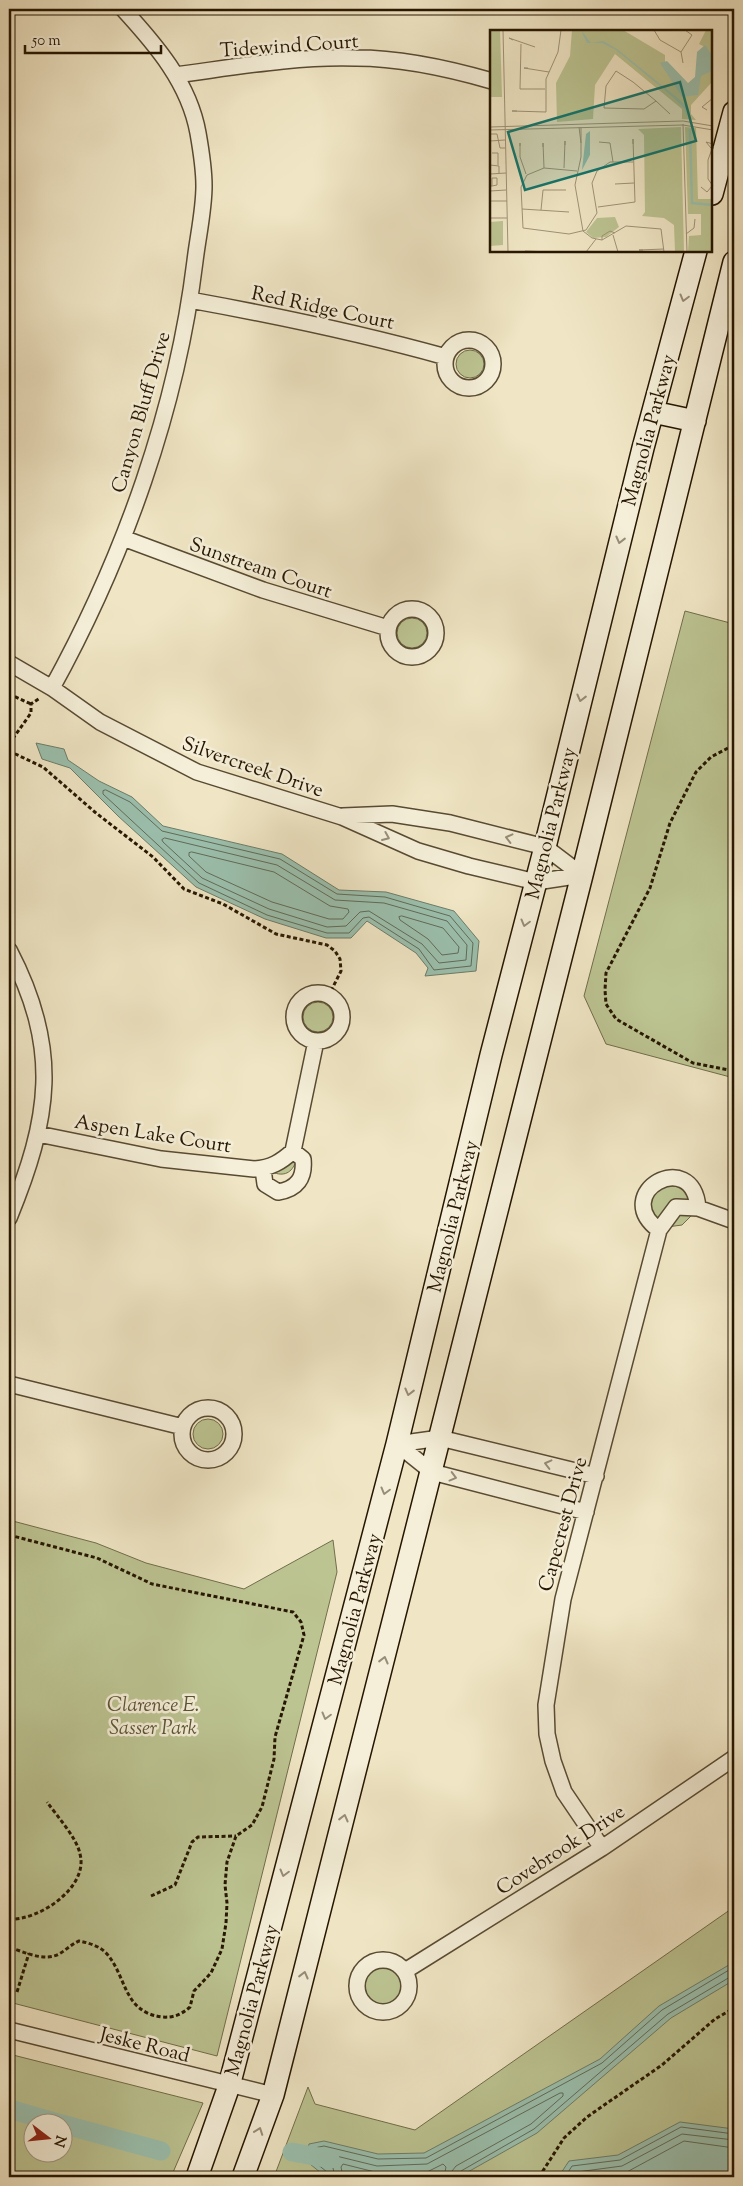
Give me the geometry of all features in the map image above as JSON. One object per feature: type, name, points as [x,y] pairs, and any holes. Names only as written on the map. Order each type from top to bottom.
[{"type":"main road","points":[[713,190],[734,112]]},
{"type":"main road","name":"Magnolia Parkway","points":[[196,2177],[229,2086],[397,1444],[491,1055],[545,847],[653,412],[696,252]]},
{"type":"main road","name":"Magnolia Parkway","points":[[242,2177],[273,2095],[432,1472],[734,262]]},
{"type":"main road","points":[[653,412],[695,421]]},
{"type":"street","name":"Canyon Bluff Drive","points":[[52,688],[79,639],[123,538],[146,474],[171,384],[190,300],[204,186],[198,132],[187,96],[176,75],[152,40],[123,9]]},
{"type":"street","name":"Tidewind Court","points":[[176,75],[306,59],[356,58],[403,61],[450,69],[490,79]]},
{"type":"street","name":"Red Ridge Court","points":[[190,300],[301,320],[371,336],[446,357]]},
{"type":"street","name":"Sunstream Court","points":[[123,538],[263,590],[330,612],[388,628]]},
{"type":"street","name":"Silvercreek Drive","points":[[9,663],[52,688],[100,722],[197,772],[342,817],[418,851],[536,882],[582,875]]},
{"type":"street","name":"Silvercreek Drive","points":[[342,817],[392,814],[450,823],[545,847],[582,875]]},
{"type":"street","points":[[9,950],[25,981],[38,1023],[44,1069],[43,1098],[38,1134],[26,1176],[9,1218]]},
{"type":"street","points":[[313,993],[329,995],[339,1005],[342,1012],[340,1027],[330,1038],[316,1041],[302,1035],[297,1029],[293,1014],[300,1000],[313,993]]},
{"type":"street","points":[[263,1168],[265,1184],[278,1192],[296,1186],[302,1179],[304,1167],[302,1159],[293,1151],[316,1041]]},
{"type":"street","name":"Aspen Lake Court","points":[[38,1134],[161,1159],[263,1168],[282,1161],[293,1151]]},
{"type":"street","points":[[659,1230],[650,1223],[644,1212],[644,1200],[648,1189],[658,1180],[669,1177],[681,1179],[691,1186],[697,1196],[698,1208],[734,1221]]},
{"type":"street","name":"Capecrest Drive","points":[[602,1848],[564,1792],[552,1761],[547,1734],[547,1699],[563,1599],[659,1230],[676,1207],[698,1208]]},
{"type":"street","points":[[9,1384],[183,1427]]},
{"type":"street","points":[[397,1444],[440,1438],[596,1476]]},
{"type":"street","points":[[397,1444],[432,1472],[586,1512]]},
{"type":"street","name":"Covebrook Drive","points":[[405,1971],[602,1848],[734,1758]]},
{"type":"street","name":"Jeske Road","points":[[9,2030],[229,2086],[273,2095]]},
{"type":"path","points":[[30,704],[52,688]]},
{"type":"path","points":[[9,694],[30,704]]},
{"type":"path","points":[[9,744],[31,713],[30,704]]},
{"type":"path","points":[[734,748],[711,757],[696,772],[670,823],[650,888],[606,973],[605,990],[606,1004],[616,1019],[693,1063],[734,1071]]},
{"type":"path","points":[[9,751],[43,767],[96,813],[153,857],[184,889],[223,904],[276,934],[327,945],[340,958],[341,970],[329,995]]},
{"type":"path","points":[[9,1535],[97,1558],[152,1584],[293,1612],[301,1622],[304,1635],[275,1737],[274,1759],[262,1807],[252,1825],[236,1836],[198,1837],[192,1842],[175,1884],[151,1896]]},
{"type":"path","points":[[9,1918],[26,1918],[53,1905],[72,1884],[78,1872],[81,1855],[47,1802]]},
{"type":"path","points":[[9,1947],[50,1957],[59,1954],[79,1941],[89,1943],[99,1947],[107,1954],[133,2003],[142,2010],[168,2017],[184,2013],[190,2007],[194,1991],[211,1973],[222,1949],[226,1923],[225,1885],[227,1862],[236,1836]]},
{"type":"path","points":[[17,1992],[29,1953]]},
{"type":"path","points":[[538,2177],[564,2138],[587,2116],[662,2065],[715,2019],[734,2008]]},
{"type":"green space","points":[[470,350],[480,354],[484,364],[480,374],[470,378],[460,374],[456,364],[460,354]]},
{"type":"green space","points":[[685,611],[734,624],[734,1078],[606,1044],[584,996]]},
{"type":"green space","points":[[412,618],[422,623],[427,633],[422,643],[412,648],[402,643],[397,633],[402,623]]},
{"type":"green space","points":[[318,1002],[329,1006],[333,1017],[329,1028],[318,1032],[307,1028],[303,1017],[307,1006]]},
{"type":"green space","points":[[293,1158],[296,1161],[287,1173],[272,1172]]},
{"type":"green space","points":[[660,1185],[687,1187],[693,1214],[682,1225],[667,1227],[650,1211],[650,1196]]},
{"type":"green space","points":[[208,1419],[218,1424],[223,1434],[218,1444],[208,1449],[198,1444],[193,1434],[198,1424]]},
{"type":"green space","name":"Clarence E. Sasser Park","points":[[9,1520],[96,1543],[146,1563],[244,1589],[333,1540],[337,1572],[217,2056],[9,2002]]},
{"type":"green space","points":[[734,1907],[734,2177],[274,2177],[308,2087],[315,2104],[415,2130]]},
{"type":"green space","points":[[382,1961],[395,1965],[401,1971],[405,1984],[401,1997],[395,2003],[382,2007],[369,2003],[363,1997],[359,1984],[363,1971],[369,1965]]},
{"type":"green space","points":[[9,2054],[203,2103],[171,2177],[9,2177]]},
{"type":"water","points":[[36,743],[64,749],[68,760],[99,781],[132,797],[163,826],[282,854],[339,890],[386,892],[454,911],[479,941],[476,971],[425,976],[428,968],[416,953],[367,921],[351,938],[326,938],[265,919],[196,887],[118,816],[70,768],[42,759]]},
{"type":"water","points":[[734,1962],[734,1980],[671,2018],[537,2133],[459,2177],[326,2177],[305,2160],[309,2144],[324,2141],[378,2154],[424,2153],[600,2059],[659,2006]]},
{"type":"water","points":[[680,2122],[734,2129],[734,2177],[559,2176],[569,2161],[618,2155]]},
{"type":"waterway","points":[[9,2109],[26,2114]]},
{"type":"waterway","points":[[72,2127],[161,2151]]},
{"type":"waterway","points":[[292,2152],[330,2159]]}]
